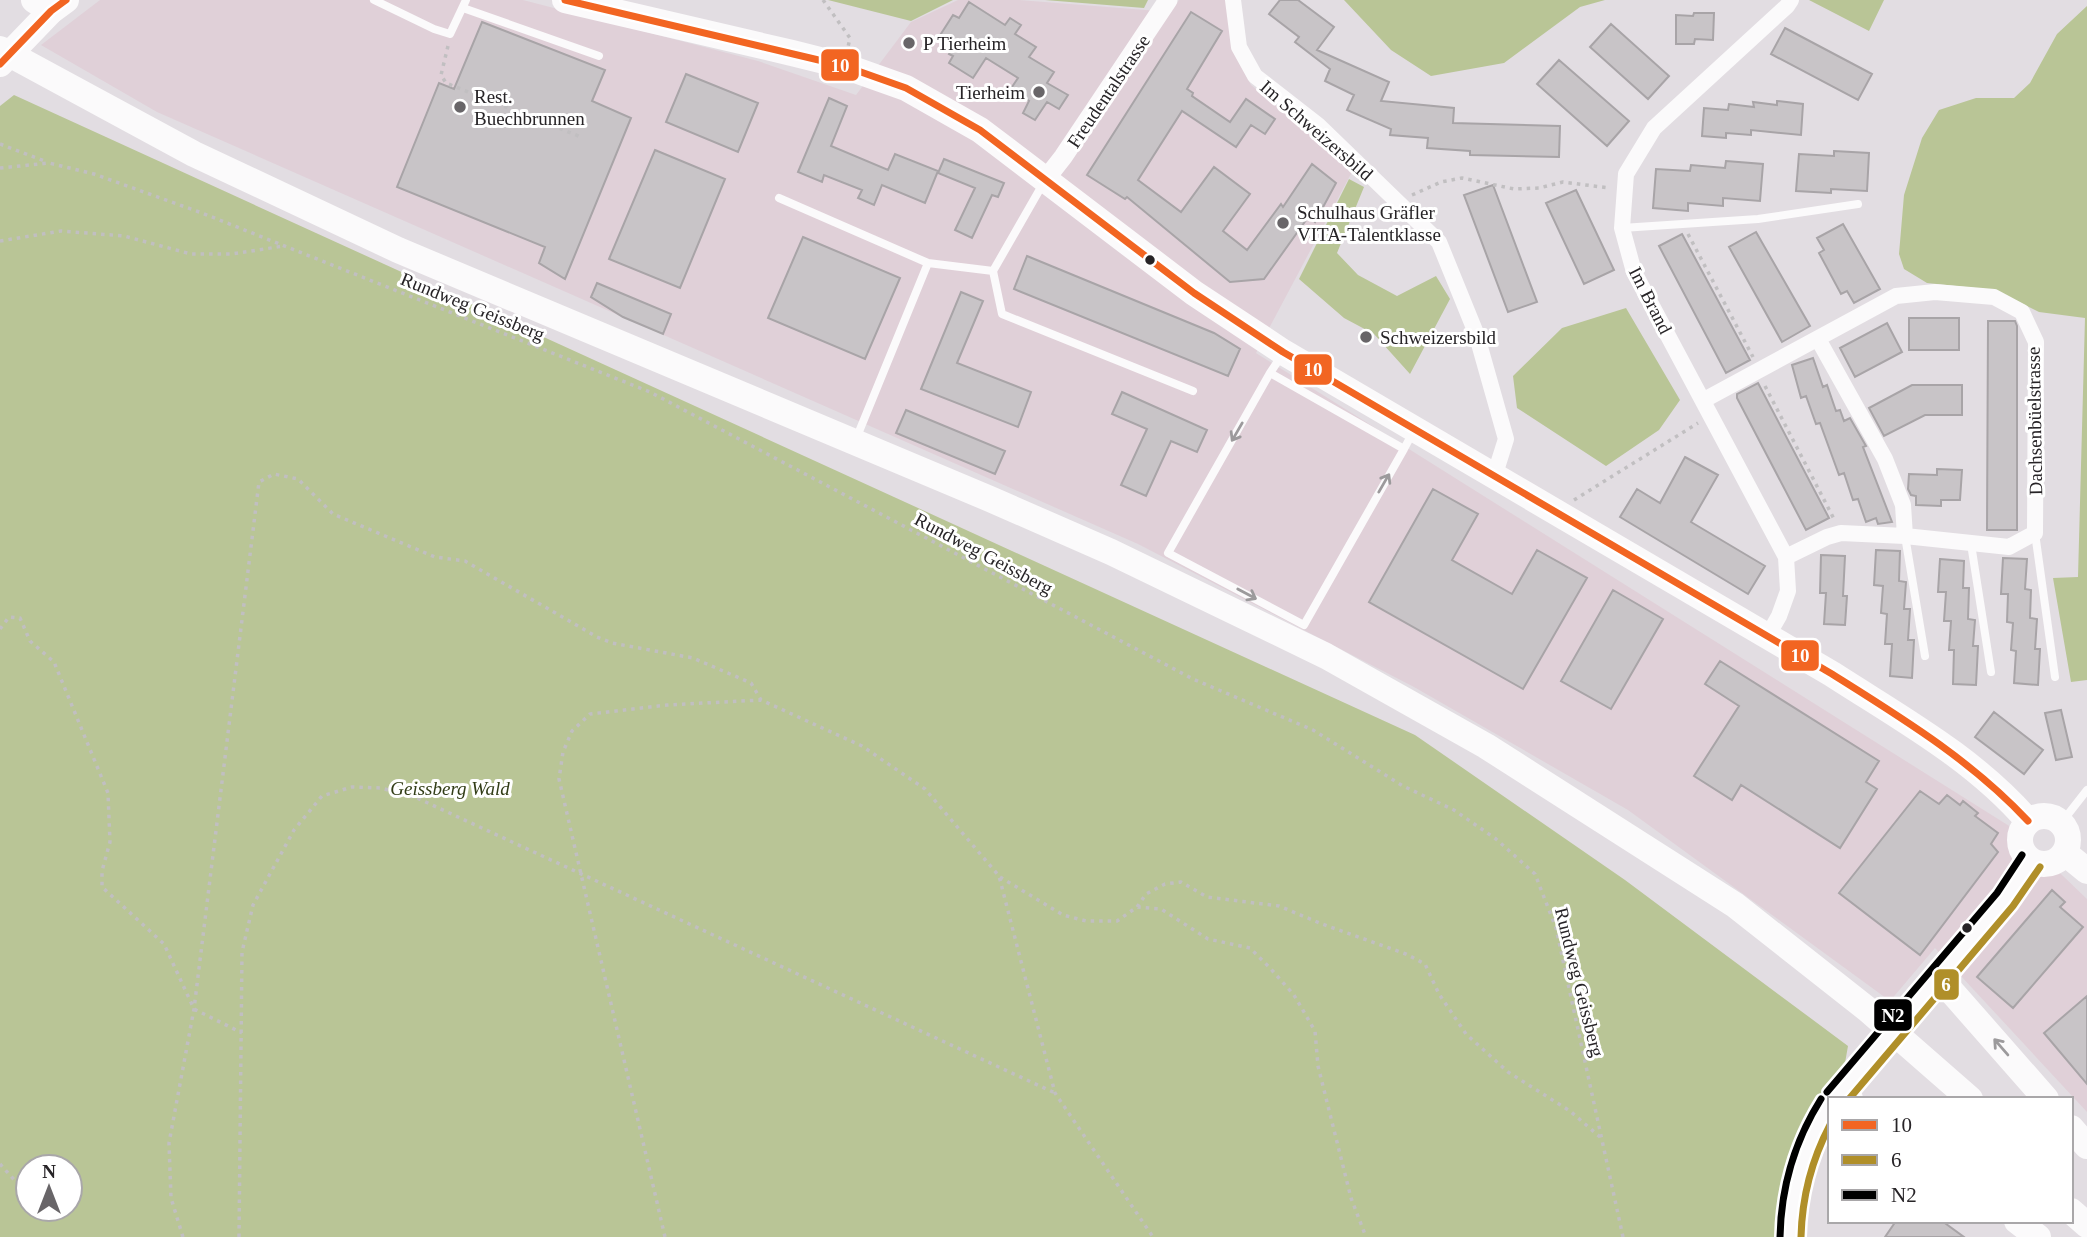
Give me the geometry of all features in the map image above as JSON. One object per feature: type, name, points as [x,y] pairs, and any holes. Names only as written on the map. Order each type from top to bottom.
[{"type":"main road","points":[[565,0],[844,66],[906,88],[980,130],[1194,293],[1277,362],[1409,440],[1494,477],[1832,674],[1959,758],[2011,801],[2028,821]]},
{"type":"main road","points":[[0,64],[50,4]]},
{"type":"main road","points":[[0,49],[194,154],[398,250],[1111,552],[1326,656],[1486,746],[1735,905],[1910,1056],[1967,1097]]},
{"type":"main road","points":[[2045,815],[2062,822],[2069,841],[2065,853],[2053,863],[2031,861],[2020,842],[2023,827],[2028,821],[2045,815]]},
{"type":"main road","points":[[2065,853],[2087,872]]},
{"type":"main road","points":[[1938,975],[2044,1097]]},
{"type":"main road","points":[[1910,1056],[1944,1097]]},
{"type":"main road","points":[[2073,1130],[2087,1146]]},
{"type":"main road","points":[[2073,1192],[2087,1205]]},
{"type":"main road","points":[[2073,1213],[2087,1226]]},
{"type":"main road","points":[[2020,1223],[2038,1237]]},
{"type":"street","name":"Freudentalstrasse","points":[[1045,180],[1168,0]]},
{"type":"street","name":"Im Schweizersbild","points":[[1234,0],[1239,47],[1255,76],[1318,125],[1439,242],[1476,333],[1506,439],[1494,477]]},
{"type":"street","name":"Im Brand","points":[[1768,637],[1788,591],[1786,557],[1634,272],[1622,228],[1626,174],[1654,128],[1791,0]]},
{"type":"street","name":"Dachsenbüelstrasse","points":[[1708,407],[1759,371],[1896,296],[1935,292],[1994,297],[2022,312],[2036,342],[2035,534]]},
{"type":"street","points":[[1818,339],[1885,459],[1903,505],[1905,536]]},
{"type":"street","points":[[1786,557],[1827,537],[1842,534],[1905,536],[2009,547],[2035,534]]},
{"type":"street","points":[[1840,1097],[1938,975],[2005,899],[2031,861]]},
{"type":"street","points":[[1790,1237],[1800,1171],[1809,1143],[1828,1114]]},
{"type":"lane","points":[[374,0],[450,34],[465,4],[599,57]]},
{"type":"lane","points":[[1045,180],[993,271],[1002,314],[1193,391]]},
{"type":"lane","points":[[779,198],[928,264],[993,271]]},
{"type":"lane","points":[[1622,228],[1758,219],[1858,204]]},
{"type":"lane","points":[[855,442],[928,264]]},
{"type":"lane","points":[[1277,362],[1168,553],[1304,625],[1409,440]]},
{"type":"lane","points":[[2035,534],[2055,677]]},
{"type":"lane","points":[[1905,536],[1925,656]]},
{"type":"lane","points":[[1971,544],[1991,672]]},
{"type":"lane","points":[[2062,822],[2087,790]]},
{"type":"path","points":[[823,0],[850,38],[844,66]]},
{"type":"path","points":[[450,34],[442,75],[446,83],[581,137]]},
{"type":"path","name":"Rundweg Geissberg","points":[[0,144],[49,163],[106,178],[650,392],[1194,679],[1313,730],[1403,786],[1454,810],[1496,839],[1535,874],[1556,928],[1623,1237]]},
{"type":"path","name":"Rundweg Geissberg","points":[[0,168],[49,163]]},
{"type":"path","points":[[1397,202],[1441,182],[1462,178],[1514,189],[1539,188],[1563,182],[1625,191]]},
{"type":"path","points":[[1682,223],[1842,534]]},
{"type":"path","points":[[0,241],[61,231],[124,236],[191,254],[231,254],[284,246]]},
{"type":"path","points":[[1554,512],[1708,407]]},
{"type":"path","points":[[183,1237],[171,1198],[169,1143],[194,1009],[260,482],[274,474],[298,479],[333,514],[435,557],[465,561],[597,637],[612,643],[693,658],[751,683],[761,700]]},
{"type":"path","points":[[0,629],[9,617],[20,618],[30,640],[54,662],[108,793],[110,842],[102,871],[102,887],[164,944],[194,1009],[243,1034]]},
{"type":"path","points":[[666,1237],[559,779],[562,752],[572,731],[590,714],[667,705],[761,700],[862,746],[925,789],[999,876],[1063,915],[1086,921],[1117,921],[1137,907],[1146,894],[1165,884],[1181,882],[1206,897],[1279,906],[1406,954],[1425,964],[1439,994],[1466,1034],[1508,1072],[1570,1111],[1602,1139]]},
{"type":"path","points":[[239,1237],[242,952],[254,905],[294,830],[322,796],[352,787],[382,788],[417,798],[1055,1093]]},
{"type":"path","points":[[999,876],[1055,1093],[1153,1237]]},
{"type":"path","points":[[1137,907],[1161,909],[1208,939],[1250,948],[1294,995],[1315,1031],[1318,1066],[1351,1198],[1366,1237]]},
{"type":"path","points":[[0,1164],[14,1180]]},
{"type":"shaded area","points":[[100,0],[523,0],[758,61],[856,95],[911,22],[958,0],[1019,0],[1171,12],[1179,0],[1228,0],[1231,48],[1251,85],[1353,170],[1256,353],[2014,829],[2087,899],[2087,1112],[1935,948],[1890,1001],[1628,810],[1414,687],[1138,544],[157,112],[41,45]]},
{"type":"green space","points":[[828,0],[953,0],[911,21]]},
{"type":"green space","points":[[1045,0],[1148,0],[1144,8]]},
{"type":"green space","points":[[1344,0],[1605,0],[1580,7],[1504,63],[1431,76],[1391,50]]},
{"type":"green space","points":[[1809,0],[1884,0],[1869,31]]},
{"type":"green space","points":[[2087,6],[2087,680],[2071,682],[2053,578],[2078,577],[2085,318],[2039,312],[1995,290],[1927,283],[1904,269],[1899,254],[1904,195],[1922,138],[1939,110],[1976,98],[2014,98],[2030,83],[2057,34]]},
{"type":"green space","name":"Geissberg Wald","points":[[14,95],[1415,735],[1625,880],[1848,1046],[1840,1091],[1836,1097],[1828,1097],[1828,1108],[1822,1116],[1790,1237],[0,1237],[0,106]]},
{"type":"green space","points":[[1349,179],[1364,187],[1337,253],[1358,275],[1397,296],[1436,276],[1450,299],[1410,374],[1374,334],[1344,318],[1299,279]]},
{"type":"green space","points":[[1626,308],[1680,400],[1659,430],[1606,466],[1517,408],[1513,376],[1562,328]]},
{"type":"building","points":[[1280,0],[1298,0],[1334,27],[1317,50],[1389,82],[1381,101],[1454,108],[1453,123],[1560,126],[1559,157],[1470,155],[1470,151],[1427,148],[1428,138],[1390,135],[1391,129],[1347,110],[1354,95],[1325,81],[1330,69],[1295,42],[1299,37],[1269,14]]},
{"type":"building","points":[[969,2],[1005,25],[1010,18],[1021,25],[1015,34],[1036,47],[1029,57],[1054,72],[1047,83],[1068,95],[1059,109],[1047,102],[1035,120],[1023,113],[1029,101],[1010,90],[1018,78],[986,58],[973,78],[949,63],[953,56],[949,54],[954,46],[939,37],[953,15],[959,18]]},
{"type":"building","points":[[1191,12],[1222,31],[1187,89],[1193,93],[1192,96],[1230,122],[1246,99],[1275,119],[1265,134],[1251,125],[1236,147],[1182,111],[1138,180],[1181,212],[1214,167],[1250,194],[1223,231],[1247,250],[1281,204],[1283,207],[1312,164],[1336,183],[1315,222],[1309,216],[1264,279],[1230,282],[1127,197],[1125,199],[1087,175]]},
{"type":"building","points":[[1694,13],[1714,13],[1713,40],[1695,39],[1694,44],[1676,44],[1676,15],[1693,16]]},
{"type":"building","points":[[482,22],[605,70],[592,101],[631,118],[565,279],[539,263],[545,247],[397,187],[439,83],[454,89]]},
{"type":"building","points":[[1611,24],[1669,76],[1648,99],[1590,47]]},
{"type":"building","points":[[1785,28],[1872,74],[1858,100],[1771,54]]},
{"type":"building","points":[[1559,60],[1629,121],[1607,146],[1537,84]]},
{"type":"building","points":[[686,74],[758,103],[738,152],[666,122]]},
{"type":"building","points":[[829,98],[847,106],[831,146],[888,170],[895,154],[938,171],[925,203],[882,185],[874,205],[858,198],[862,190],[824,175],[822,182],[798,172]]},
{"type":"building","points":[[1777,101],[1803,104],[1801,135],[1751,130],[1751,135],[1726,133],[1726,138],[1702,136],[1704,108],[1728,110],[1729,104],[1754,107],[1753,102],[1777,105]]},
{"type":"building","points":[[655,150],[725,179],[680,288],[609,259]]},
{"type":"building","points":[[1834,151],[1869,153],[1867,191],[1796,191],[1799,154],[1834,156]]},
{"type":"building","points":[[944,159],[1004,183],[998,197],[992,195],[972,238],[955,230],[975,188],[938,173]]},
{"type":"building","points":[[1726,161],[1763,164],[1760,201],[1723,198],[1723,206],[1688,203],[1688,211],[1653,208],[1656,169],[1690,171],[1691,165],[1725,168]]},
{"type":"building","points":[[1493,185],[1537,302],[1508,312],[1464,195]]},
{"type":"building","points":[[1576,190],[1614,270],[1584,284],[1546,203]]},
{"type":"building","points":[[1843,224],[1880,289],[1854,303],[1847,291],[1841,294],[1819,253],[1824,250],[1817,238]]},
{"type":"building","points":[[1756,232],[1810,326],[1782,342],[1729,247]]},
{"type":"building","points":[[1682,234],[1750,360],[1726,373],[1659,246]]},
{"type":"building","points":[[803,237],[900,278],[865,359],[768,318]]},
{"type":"building","points":[[1027,256],[1214,333],[1240,349],[1228,376],[1014,289]]},
{"type":"building","points":[[597,283],[671,314],[663,334],[623,317],[591,297]]},
{"type":"building","points":[[961,292],[983,301],[957,363],[1031,392],[1018,427],[921,389]]},
{"type":"building","points":[[1909,318],[1959,318],[1959,350],[1909,350]]},
{"type":"building","points":[[1988,321],[2015,321],[2017,326],[2017,530],[1987,530]]},
{"type":"building","points":[[1887,323],[1902,352],[1855,377],[1840,348]]},
{"type":"building","points":[[1813,358],[1823,387],[1827,385],[1836,411],[1840,410],[1844,421],[1850,418],[1866,446],[1863,447],[1892,522],[1878,524],[1876,518],[1866,522],[1858,499],[1853,500],[1844,473],[1839,475],[1820,423],[1816,424],[1806,396],[1801,398],[1792,365]]},
{"type":"building","points":[[1758,383],[1829,518],[1806,530],[1737,398],[1737,394]]},
{"type":"building","points":[[1912,385],[1962,385],[1962,415],[1925,415],[1884,436],[1869,408]]},
{"type":"building","points":[[1122,392],[1207,430],[1197,452],[1171,441],[1146,496],[1121,485],[1147,429],[1112,414]]},
{"type":"building","points":[[906,410],[1005,451],[995,474],[896,433]]},
{"type":"building","points":[[1685,457],[1718,475],[1691,522],[1765,566],[1748,594],[1620,517],[1637,489],[1660,503]]},
{"type":"building","points":[[1937,469],[1962,470],[1960,500],[1941,500],[1941,506],[1916,505],[1916,496],[1911,495],[1908,489],[1909,474],[1937,475]]},
{"type":"building","points":[[1433,489],[1478,514],[1452,560],[1512,594],[1537,550],[1587,578],[1523,689],[1369,602]]},
{"type":"building","points":[[1876,550],[1900,551],[1899,581],[1906,582],[1904,609],[1910,609],[1908,640],[1914,640],[1912,678],[1890,676],[1892,644],[1885,644],[1887,614],[1881,613],[1883,586],[1874,585]]},
{"type":"building","points":[[1821,555],[1845,556],[1845,625],[1824,624],[1826,593],[1820,593]]},
{"type":"building","points":[[2003,558],[2027,559],[2025,589],[2031,590],[2030,618],[2037,619],[2035,649],[2040,649],[2038,685],[2014,683],[2016,651],[2011,650],[2013,623],[2007,622],[2008,594],[2001,594]]},
{"type":"building","points":[[1940,559],[1964,561],[1963,588],[1969,588],[1968,619],[1975,620],[1973,646],[1978,646],[1976,685],[1953,684],[1954,650],[1949,650],[1951,621],[1944,621],[1946,592],[1938,592]]},
{"type":"building","points":[[1613,590],[1663,619],[1611,709],[1561,681]]},
{"type":"building","points":[[1720,661],[1879,761],[1866,782],[1877,789],[1840,848],[1741,785],[1732,800],[1694,776],[1739,706],[1705,684]]},
{"type":"building","points":[[2061,710],[2072,757],[2056,760],[2045,713]]},
{"type":"building","points":[[1994,712],[2043,750],[2024,774],[1975,737]]},
{"type":"building","points":[[1920,791],[1939,804],[1947,795],[1960,805],[1963,801],[1978,813],[1975,816],[1998,833],[1991,844],[1998,852],[1920,955],[1839,893]]},
{"type":"building","points":[[2052,890],[2065,902],[2060,907],[2083,927],[2013,1008],[1977,977]]},
{"type":"building","points":[[2087,996],[2087,1084],[2044,1033]]},
{"type":"building","points":[[1895,1223],[1945,1223],[1964,1237],[1885,1237]]},
{"type":"transit line","name":"10","points":[[0,64],[51,11],[66,0]]},
{"type":"transit line","name":"10","points":[[565,0],[844,66],[906,88],[980,130],[1194,293],[1283,352],[1884,707],[1959,759],[2028,821]]},
{"type":"transit line","name":"N2","points":[[1827,1092],[1997,893],[2022,855]]},
{"type":"transit line","name":"6","points":[[1851,1097],[2013,906],[2040,867]]},
{"type":"transit line","name":"N2","points":[[1780,1237],[1786,1183],[1796,1148],[1821,1099]]},
{"type":"transit line","name":"6","points":[[1801,1237],[1809,1180],[1828,1130]]},
{"type":"place","name":"P Tierheim","points":[[909,43]]},
{"type":"place","name":"Tierheim","points":[[1039,92]]},
{"type":"place","name":"Rest. Buechbrunnen","points":[[460,107]]},
{"type":"place","name":"Schulhaus Gräfler VITA-Talentklasse","points":[[1283,223]]},
{"type":"place","name":"Schweizersbild","points":[[1366,337]]}]
